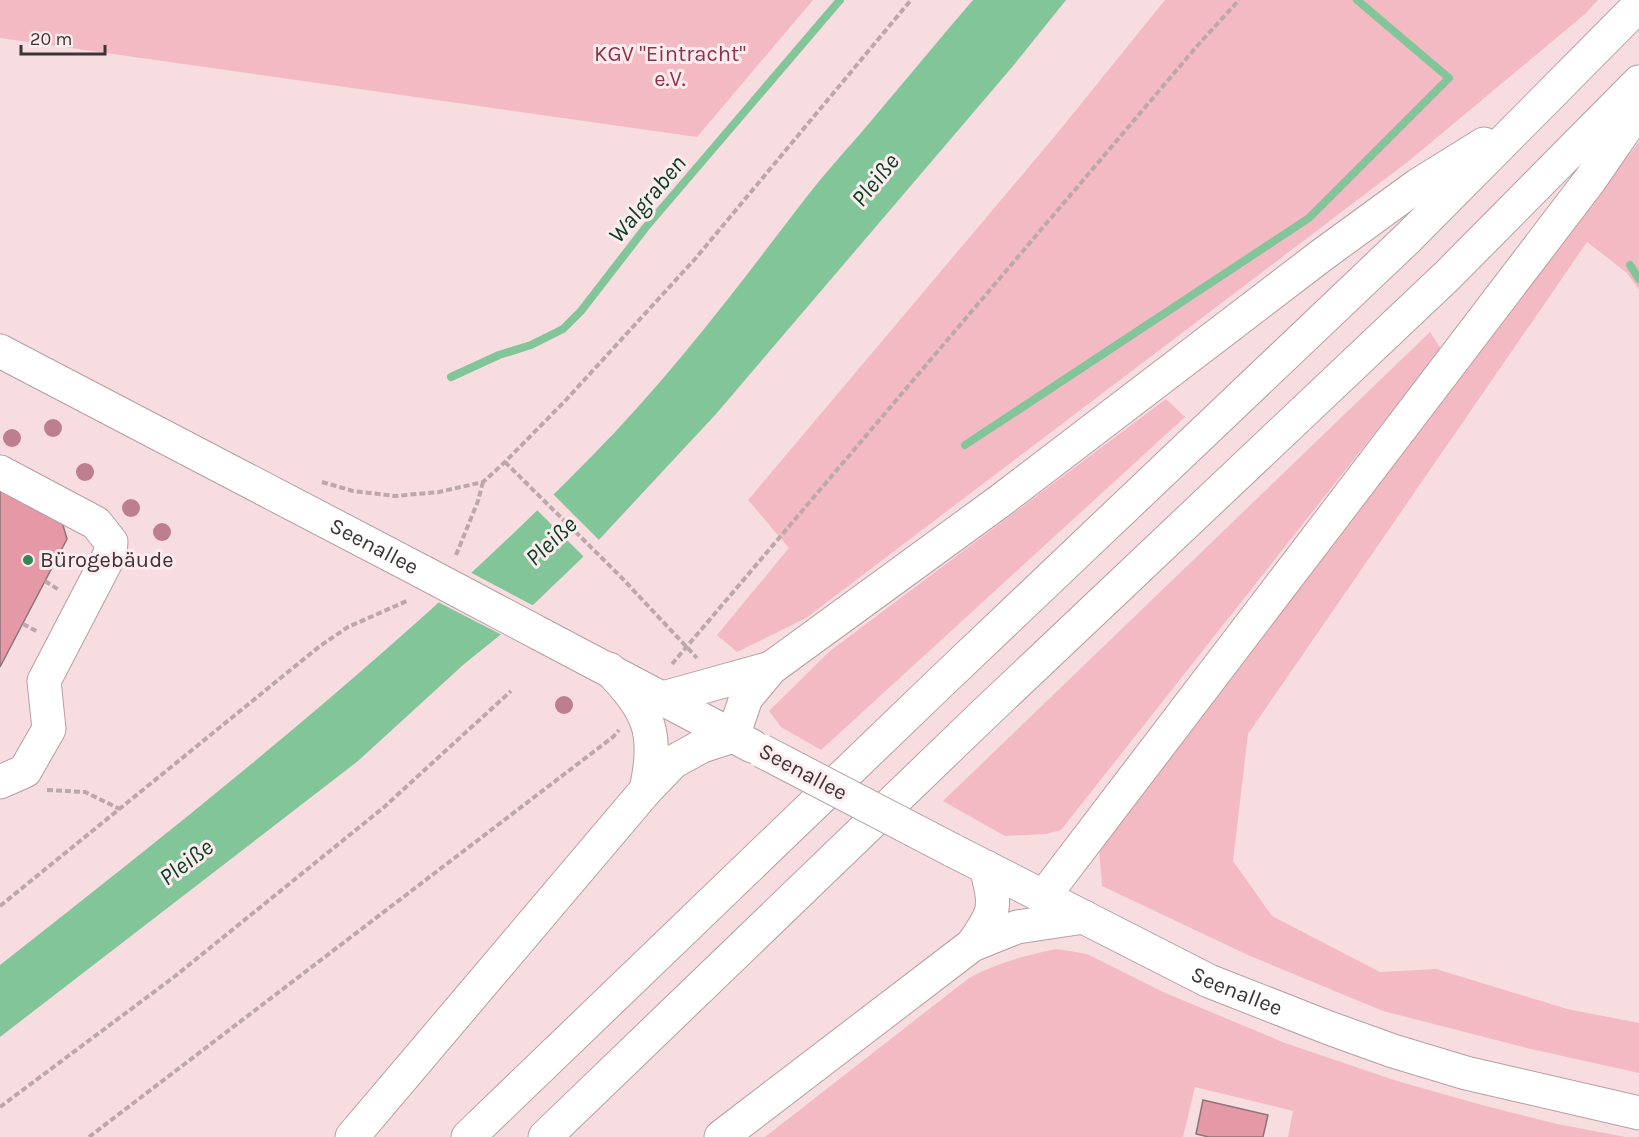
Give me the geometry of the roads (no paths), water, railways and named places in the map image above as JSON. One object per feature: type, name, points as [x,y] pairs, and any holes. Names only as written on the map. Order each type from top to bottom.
[{"type":"main road","points":[[468,1137],[1409,237],[1639,4]]},
{"type":"main road","points":[[545,1137],[972,726],[1448,275],[1639,82]]},
{"type":"main road","points":[[1044,896],[1590,180],[1639,110]]},
{"type":"main road","points":[[352,1137],[646,790],[673,762],[702,746],[734,736],[746,698],[771,668],[1000,501],[1322,255],[1418,185],[1532,114]]},
{"type":"main road","name":"Seenallee","points":[[0,351],[418,585],[542,635],[609,669],[631,692],[650,698],[734,736],[1209,981],[1393,1051],[1466,1072],[1639,1113]]},
{"type":"main road","points":[[0,472],[96,524],[111,542],[110,554],[44,681],[49,729],[25,771],[0,782]]},
{"type":"main road","points":[[646,790],[651,768],[653,741],[647,719],[650,698],[771,668]]},
{"type":"main road","points":[[972,945],[992,911],[993,897],[986,867]]},
{"type":"main road","points":[[721,1137],[972,945],[1017,927],[1084,917]]},
{"type":"water","name":"Pleiße","points":[[973,0],[1066,0],[1013,66],[716,414],[582,558],[510,627],[463,665],[358,761],[0,1037],[0,965],[304,720],[451,591],[592,456],[677,362],[815,186]]},
{"type":"waterway","name":"Walgraben","points":[[451,377],[499,355],[531,345],[563,329],[581,311],[646,227],[840,0]]},
{"type":"waterway","points":[[965,445],[1309,218],[1449,78],[1357,0]]},
{"type":"waterway","points":[[1630,265],[1639,279]]},
{"type":"place","name":"Bürogebäude","points":[[28,560]]},
{"type":"park label","name":"KGV \"Eintracht\" e.V.","points":[[670,66]]}]
